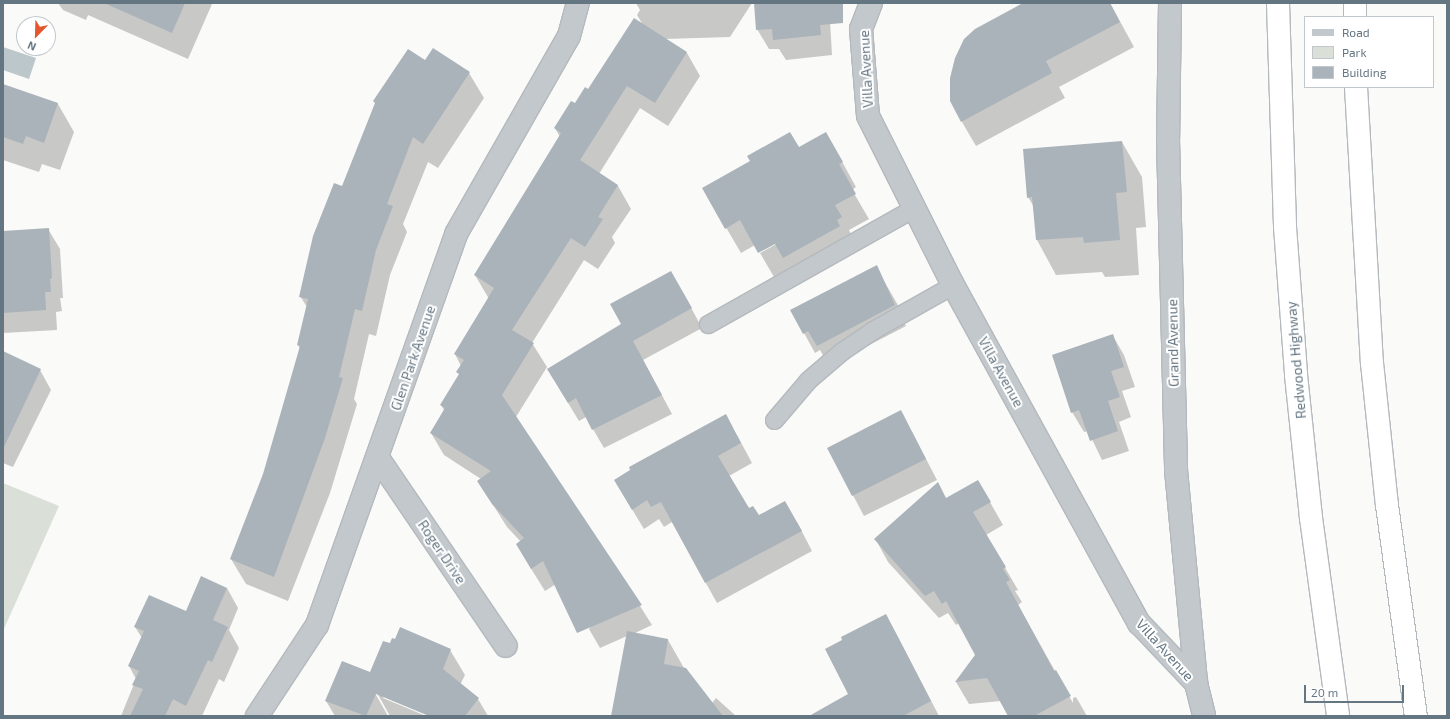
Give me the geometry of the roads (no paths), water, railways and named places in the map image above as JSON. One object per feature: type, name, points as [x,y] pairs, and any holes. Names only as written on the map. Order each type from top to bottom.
[{"type":"highway","name":"Redwood Highway","points":[[1278,3],[1285,220],[1296,374],[1311,518],[1338,716]]},
{"type":"highway","points":[[1355,3],[1355,16]]},
{"type":"highway","points":[[1356,88],[1372,363],[1387,505],[1416,716]]},
{"type":"street","name":"Glen Park Avenue","points":[[257,716],[317,625],[378,458],[456,234],[569,36],[578,3]]},
{"type":"street","name":"Villa Avenue","points":[[870,3],[861,29],[868,116],[953,285],[1139,623],[1196,683],[1204,716]]},
{"type":"street","name":"Grand Avenue","points":[[1170,3],[1168,139],[1176,470],[1196,683]]},
{"type":"street","name":"Roger Drive","points":[[378,458],[506,646]]},
{"type":"lane","points":[[708,324],[914,208]]},
{"type":"lane","points":[[774,420],[808,380],[842,351],[873,330],[953,285]]}]
